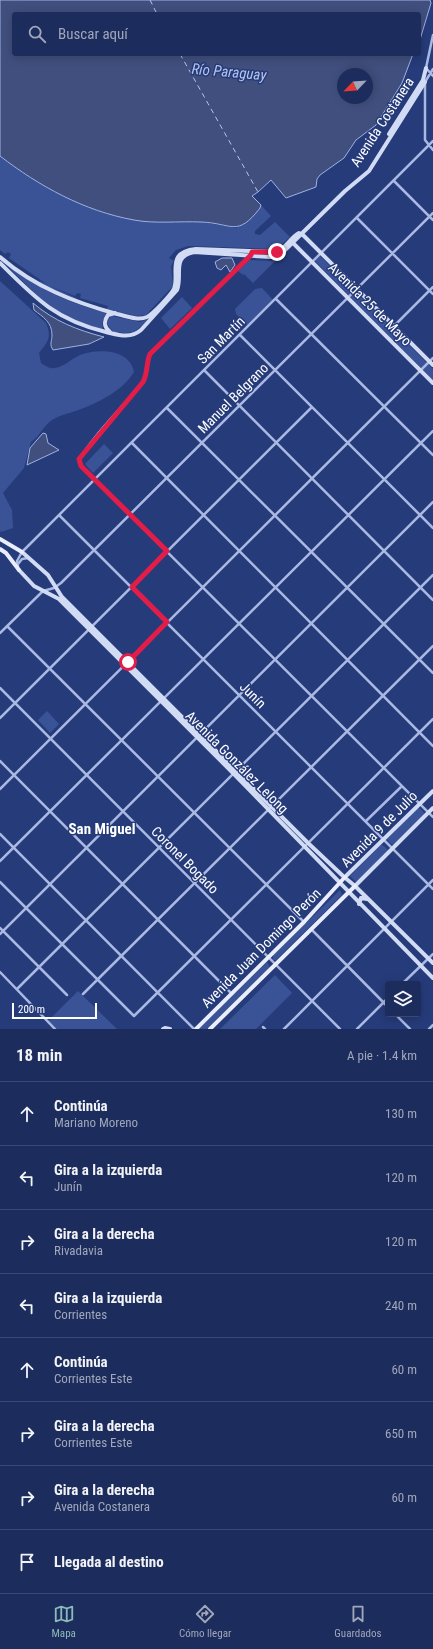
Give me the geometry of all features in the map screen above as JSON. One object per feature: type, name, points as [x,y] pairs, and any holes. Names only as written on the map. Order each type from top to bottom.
[{"type":"main road","name":"Avenida Costanera","points":[[0,264],[29,292],[51,310],[83,326],[128,336],[141,330],[177,290],[179,282],[179,263],[186,255],[194,252],[252,254],[277,252],[292,242],[368,169],[423,80],[426,68]]},
{"type":"main road","name":"Avenida Costanera","points":[[300,233],[369,171],[425,82]]},
{"type":"main road","name":"Avenida 25 de Mayo","points":[[300,233],[433,365]]},
{"type":"main road","name":"Avenida 25 de Mayo","points":[[292,242],[433,383]]},
{"type":"main road","name":"Avenida Costanera","points":[[0,257],[24,276],[50,291],[79,303],[139,318],[147,317],[152,314],[174,288],[174,268],[181,254],[189,250],[252,254]]},
{"type":"main road","points":[[112,333],[106,328],[105,321],[108,315],[116,313]]},
{"type":"main road","points":[[403,361],[407,357]]},
{"type":"main road","points":[[0,540],[22,552]]},
{"type":"main road","points":[[0,549],[6,553],[18,567]]},
{"type":"main road","name":"Avenida González Lelong","points":[[22,552],[48,575],[62,600]]},
{"type":"main road","name":"Avenida González Lelong","points":[[18,567],[34,586],[62,600],[91,628],[271,808],[342,883],[348,892],[433,978]]},
{"type":"main road","name":"Avenida 9 de Julio","points":[[342,883],[345,877],[433,791]]},
{"type":"main road","name":"Avenida 9 de Julio","points":[[348,892],[433,808]]},
{"type":"main road","name":"Avenida González Lelong","points":[[307,845],[355,886],[433,963]]},
{"type":"main road","name":"Avenida Juan Domingo Perón","points":[[195,1029],[269,958],[342,883]]},
{"type":"main road","name":"Avenida Juan Domingo Perón","points":[[210,1029],[348,892]]},
{"type":"main road","points":[[360,904],[360,899],[362,897],[371,902]]},
{"type":"main road","points":[[163,1029],[170,1029]]},
{"type":"street","points":[[433,35],[426,68],[433,76]]},
{"type":"street","points":[[433,69],[425,82],[425,136],[433,150]]},
{"type":"street","name":"San Martín","points":[[22,552],[276,298],[322,254],[433,141]]},
{"type":"street","points":[[394,181],[433,220]]},
{"type":"street","name":"Manuel Belgrano","points":[[43,591],[56,587],[95,550],[433,213]]},
{"type":"street","points":[[357,218],[433,294]]},
{"type":"street","points":[[252,254],[150,354],[147,362],[146,377],[143,382],[79,459],[81,466],[131,514],[433,818]]},
{"type":"street","points":[[394,326],[433,287]]},
{"type":"street","points":[[276,298],[433,455]]},
{"type":"street","points":[[240,335],[433,528]]},
{"type":"street","points":[[0,789],[433,358]]},
{"type":"street","points":[[204,370],[433,600]]},
{"type":"street","points":[[0,718],[312,407]]},
{"type":"street","points":[[167,408],[203,442],[433,673]]},
{"type":"street","points":[[0,861],[433,431]]},
{"type":"street","points":[[132,443],[433,746]]},
{"type":"street","points":[[0,934],[433,502]]},
{"type":"street","name":"Junín","points":[[59,515],[433,889]]},
{"type":"street","points":[[18,567],[18,558],[22,552]]},
{"type":"street","points":[[18,567],[22,559],[29,558]]},
{"type":"street","points":[[17,989],[433,575]]},
{"type":"street","points":[[0,633],[43,591]]},
{"type":"street","points":[[8,626],[229,849],[304,922]]},
{"type":"street","points":[[83,994],[433,646]]},
{"type":"street","name":"Coronel Bogado","points":[[0,688],[340,1029]]},
{"type":"street","points":[[0,882],[134,1016],[433,719]]},
{"type":"street","points":[[0,761],[232,994]]},
{"type":"street","points":[[366,822],[402,786]]},
{"type":"street","points":[[0,834],[195,1029]]},
{"type":"street","points":[[284,1029],[433,880]]},
{"type":"street","points":[[0,928],[66,995]]},
{"type":"street","points":[[310,929],[383,1002],[357,1029]]},
{"type":"street","points":[[405,981],[433,954]]},
{"type":"street","points":[[0,972],[55,1029]]},
{"type":"street","points":[[398,1017],[410,1029]]},
{"type":"street","points":[[429,1029],[433,1025]]},
{"type":"shaded area","points":[[0,155],[74,201],[93,209],[134,220],[202,222],[236,228],[258,211],[261,205],[271,216],[255,231],[255,234],[260,235],[275,222],[290,237],[277,249],[188,246],[176,250],[169,258],[174,261],[171,266],[173,286],[146,315],[136,316],[107,309],[108,306],[80,298],[81,294],[77,293],[75,296],[50,286],[76,298],[75,300],[39,283],[40,281],[48,285],[9,258],[11,254],[8,252],[5,254],[0,250]]},
{"type":"shaded area","points":[[320,256],[433,369],[433,380],[315,261]]},
{"type":"shaded area","points":[[249,260],[275,261],[253,283],[244,274],[243,275],[238,271]]},
{"type":"shaded area","points":[[2,261],[26,279],[52,293],[107,313],[102,323],[103,330],[82,323],[48,306]]},
{"type":"shaded area","points":[[0,281],[46,323],[49,336],[47,342],[39,353],[41,363],[49,368],[55,368],[80,355],[95,351],[104,351],[112,352],[126,359],[131,364],[134,372],[124,384],[110,395],[88,406],[52,420],[31,442],[24,468],[3,493],[12,510],[13,528],[1,532],[0,531]]},
{"type":"shaded area","points":[[262,288],[274,301],[248,326],[236,314],[235,309],[255,289]]},
{"type":"shaded area","points":[[182,297],[192,308],[170,329],[161,318]]},
{"type":"shaded area","points":[[112,316],[140,322],[148,319],[140,328],[132,332],[119,333],[113,332],[107,324],[108,319]]},
{"type":"shaded area","points":[[104,444],[113,453],[93,473],[85,464]]},
{"type":"shaded area","points":[[47,711],[59,724],[50,733],[38,720]]},
{"type":"shaded area","points":[[418,808],[425,814],[395,845],[391,844],[387,839]]},
{"type":"shaded area","points":[[381,845],[388,850],[358,882],[355,881],[350,876]]},
{"type":"shaded area","points":[[340,890],[342,895],[276,960],[273,960],[273,955]]},
{"type":"shaded area","points":[[267,962],[270,967],[207,1029],[199,1029]]},
{"type":"shaded area","points":[[275,975],[292,993],[256,1029],[220,1029]]},
{"type":"shaded area","points":[[78,991],[117,1029],[56,1029],[48,1021]]},
{"type":"water","name":"Río Paraguay","points":[[0,0],[430,0],[431,3],[421,36],[421,12],[12,12],[12,56],[412,56],[402,83],[376,125],[356,140],[344,158],[320,175],[317,179],[316,187],[286,198],[271,180],[252,196],[261,205],[260,208],[245,223],[239,226],[234,227],[201,222],[150,222],[115,216],[80,204],[30,177],[0,156]]},
{"type":"water","points":[[222,258],[232,258],[235,265],[230,272],[226,265],[221,270],[217,268],[215,262]]},
{"type":"water","points":[[33,303],[49,315],[66,324],[104,337],[89,344],[53,350],[51,344],[52,330],[49,323],[34,310]]},
{"type":"water","points":[[43,433],[46,434],[48,443],[59,450],[27,465],[30,448]]},
{"type":"ferry route","points":[[150,0],[156,12]]},
{"type":"ferry route","points":[[181,56],[258,192]]},
{"type":"district","name":"San Miguel","points":[[102,829]]},
{"type":"route","points":[[128,662],[167,622],[132,587],[167,551],[81,466],[79,459],[143,382],[146,377],[147,362],[150,354],[249,258],[252,252],[277,252]]}]
